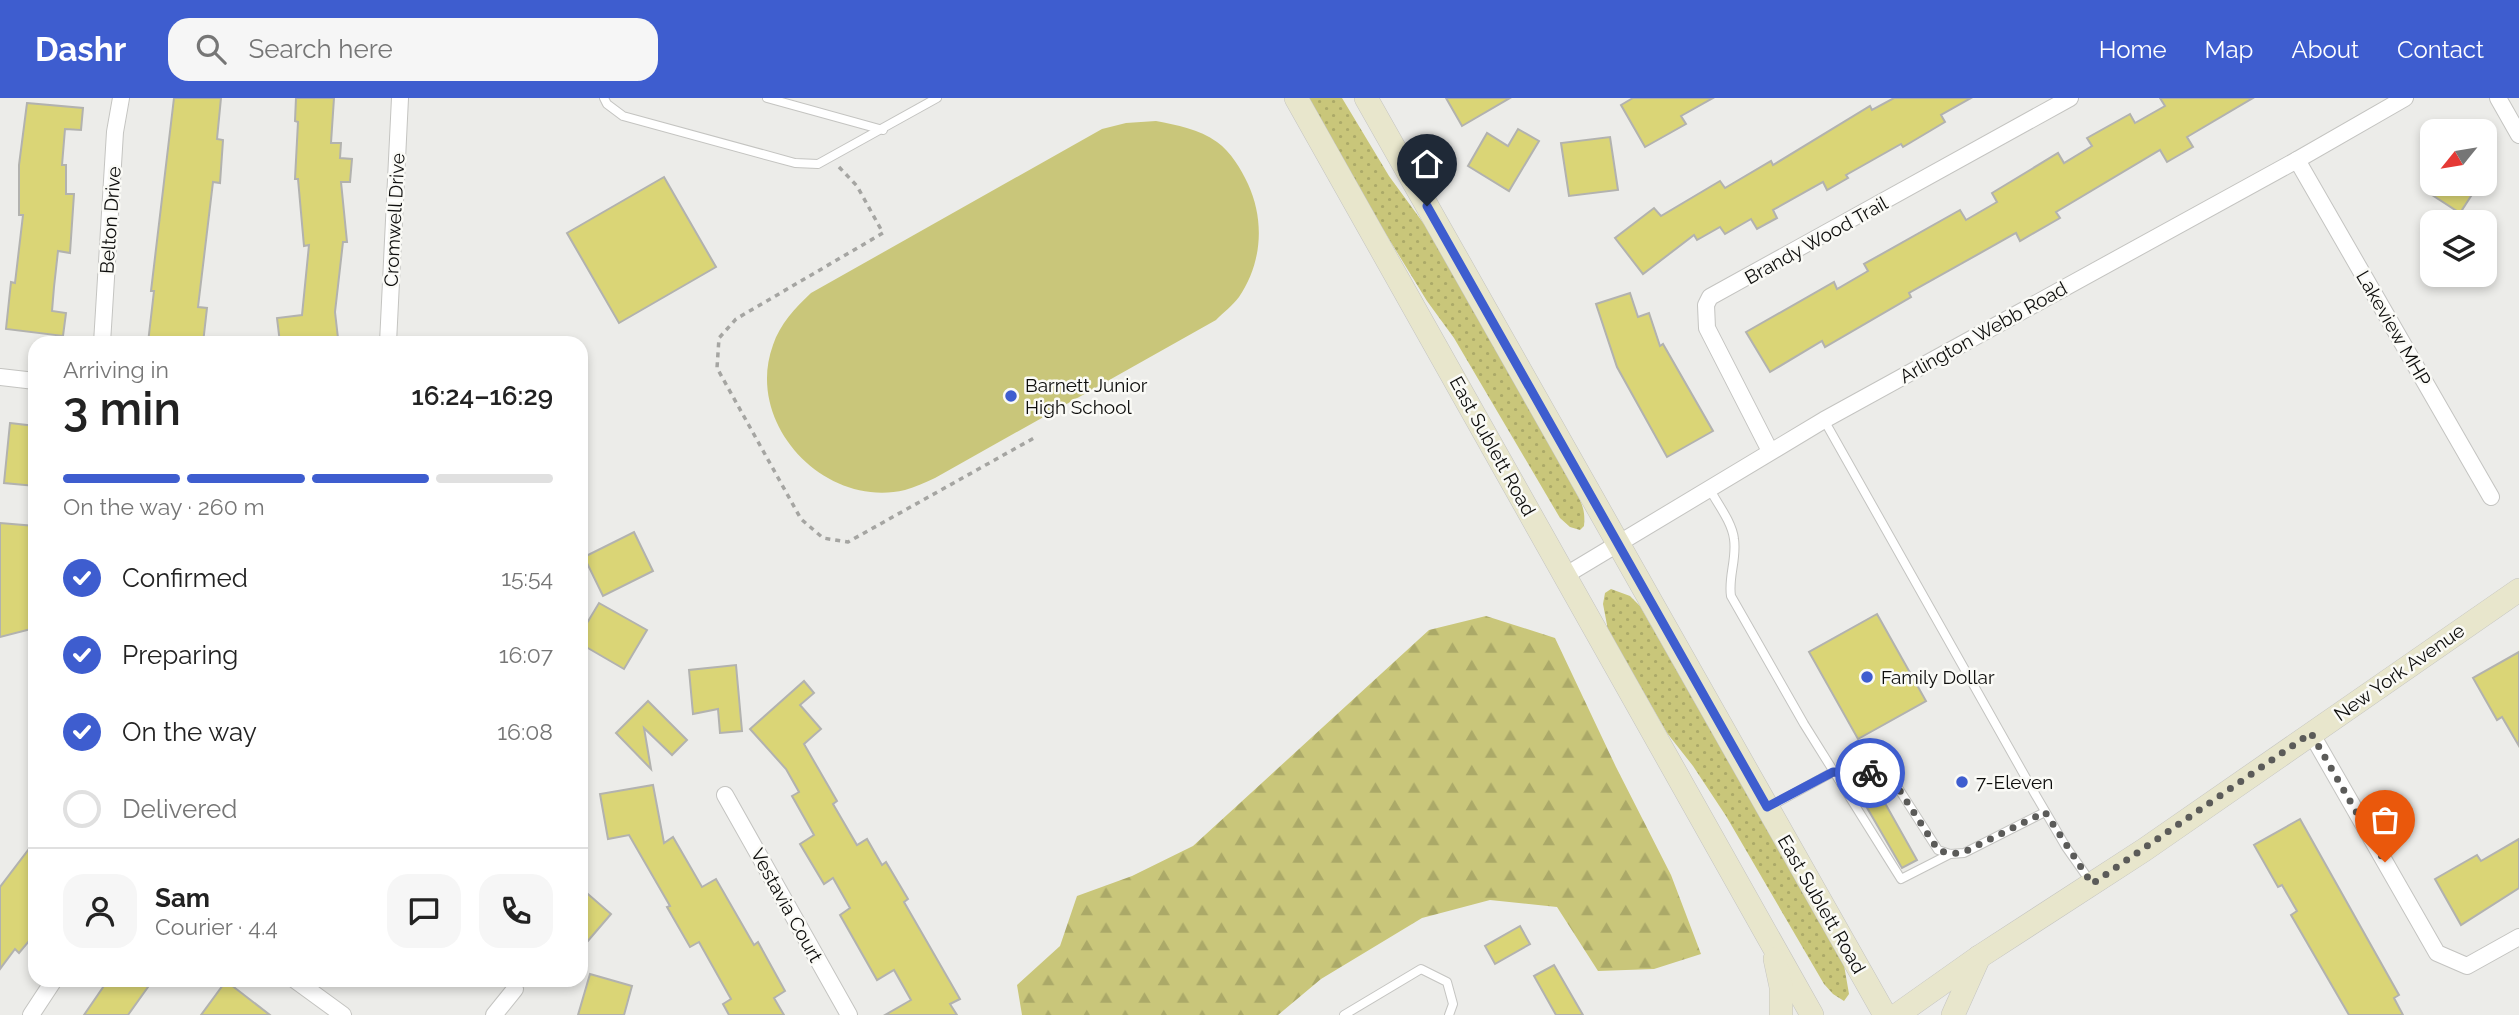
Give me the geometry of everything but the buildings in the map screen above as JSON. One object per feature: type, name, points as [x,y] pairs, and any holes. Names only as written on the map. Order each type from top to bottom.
[{"type":"main road","name":"East Sublett Road","points":[[1296,98],[1812,1015]]},
{"type":"main road","name":"East Sublett Road","points":[[1366,98],[1885,1015]]},
{"type":"main road","name":"New York Avenue","points":[[1897,1015],[2519,590]]},
{"type":"main road","points":[[1771,939],[1781,987],[1781,1015]]},
{"type":"main road","points":[[1953,1015],[1979,957]]},
{"type":"street","name":"Belton Drive","points":[[102,336],[116,132],[121,98]]},
{"type":"street","name":"Cromwell Drive","points":[[388,336],[400,98]]},
{"type":"street","name":"Brandy Wood Trail","points":[[1770,451],[1707,328],[1706,305],[1710,298],[2070,98]]},
{"type":"street","name":"Arlington Webb Road","points":[[1566,575],[1824,420],[2405,98]]},
{"type":"street","points":[[2498,98],[2519,135]]},
{"type":"street","name":"Lakeview MHP","points":[[2297,160],[2491,497]]},
{"type":"street","points":[[0,377],[28,380]]},
{"type":"street","points":[[2311,733],[2437,953],[2467,966],[2519,937]]},
{"type":"street","name":"Vestavia Court","points":[[725,795],[849,1015]]},
{"type":"street","points":[[31,1015],[49,987]]},
{"type":"street","points":[[305,987],[343,1015]]},
{"type":"street","points":[[494,1015],[515,989]]},
{"type":"lane","points":[[604,98],[607,104],[624,116],[795,163],[818,164],[883,130],[931,99]]},
{"type":"lane","points":[[767,98],[883,130]]},
{"type":"lane","points":[[1824,420],[2045,812],[2092,884]]},
{"type":"lane","points":[[1709,488],[1734,537],[1729,582],[1731,596],[1833,772],[1901,879],[2045,812]]},
{"type":"lane","points":[[1767,807],[1833,772],[1880,774],[1893,780],[1938,850],[1950,854]]},
{"type":"lane","points":[[1344,1015],[1421,969],[1447,982],[1453,1004],[1449,1015]]},
{"type":"path","points":[[831,158],[857,186],[883,233],[736,319],[719,338],[717,368],[801,519],[823,538],[848,542],[1034,438]]},
{"type":"green space","points":[[1309,98],[1342,98],[1389,176],[1432,235],[1579,498],[1584,518],[1584,526],[1580,530],[1570,527],[1560,518],[1454,338],[1427,301],[1376,218]]},
{"type":"green space","points":[[1156,121],[1195,131],[1217,142],[1239,167],[1253,198],[1259,227],[1252,270],[1239,297],[1216,320],[935,478],[909,489],[875,492],[847,486],[820,473],[798,454],[781,431],[770,404],[767,375],[773,345],[780,330],[811,293],[1102,129],[1126,123]]},
{"type":"green space","points":[[1611,589],[1630,596],[1640,606],[1844,965],[1849,994],[1844,1001],[1824,984],[1726,816],[1667,733],[1608,630],[1603,604],[1605,593]]},
{"type":"green space","points":[[1486,616],[1555,638],[1671,875],[1701,954],[1654,969],[1598,971],[1557,907],[1490,900],[1422,918],[1321,979],[1278,1015],[1022,1015],[1017,985],[1060,946],[1077,896],[1132,876],[1193,846],[1429,630]]},
{"type":"way so far","points":[[1870,773],[1893,780],[1930,840],[1938,850],[1950,854],[1964,852],[2045,812],[2092,884],[2311,733],[2385,862]]},
{"type":"place","name":"Barnett Junior High School","points":[[1011,396]]},
{"type":"place","name":"Family Dollar","points":[[1867,677]]},
{"type":"place","name":"7-Eleven","points":[[1962,782]]},
{"type":"route","points":[[1427,206],[1767,807],[1833,772],[1870,773]]}]
